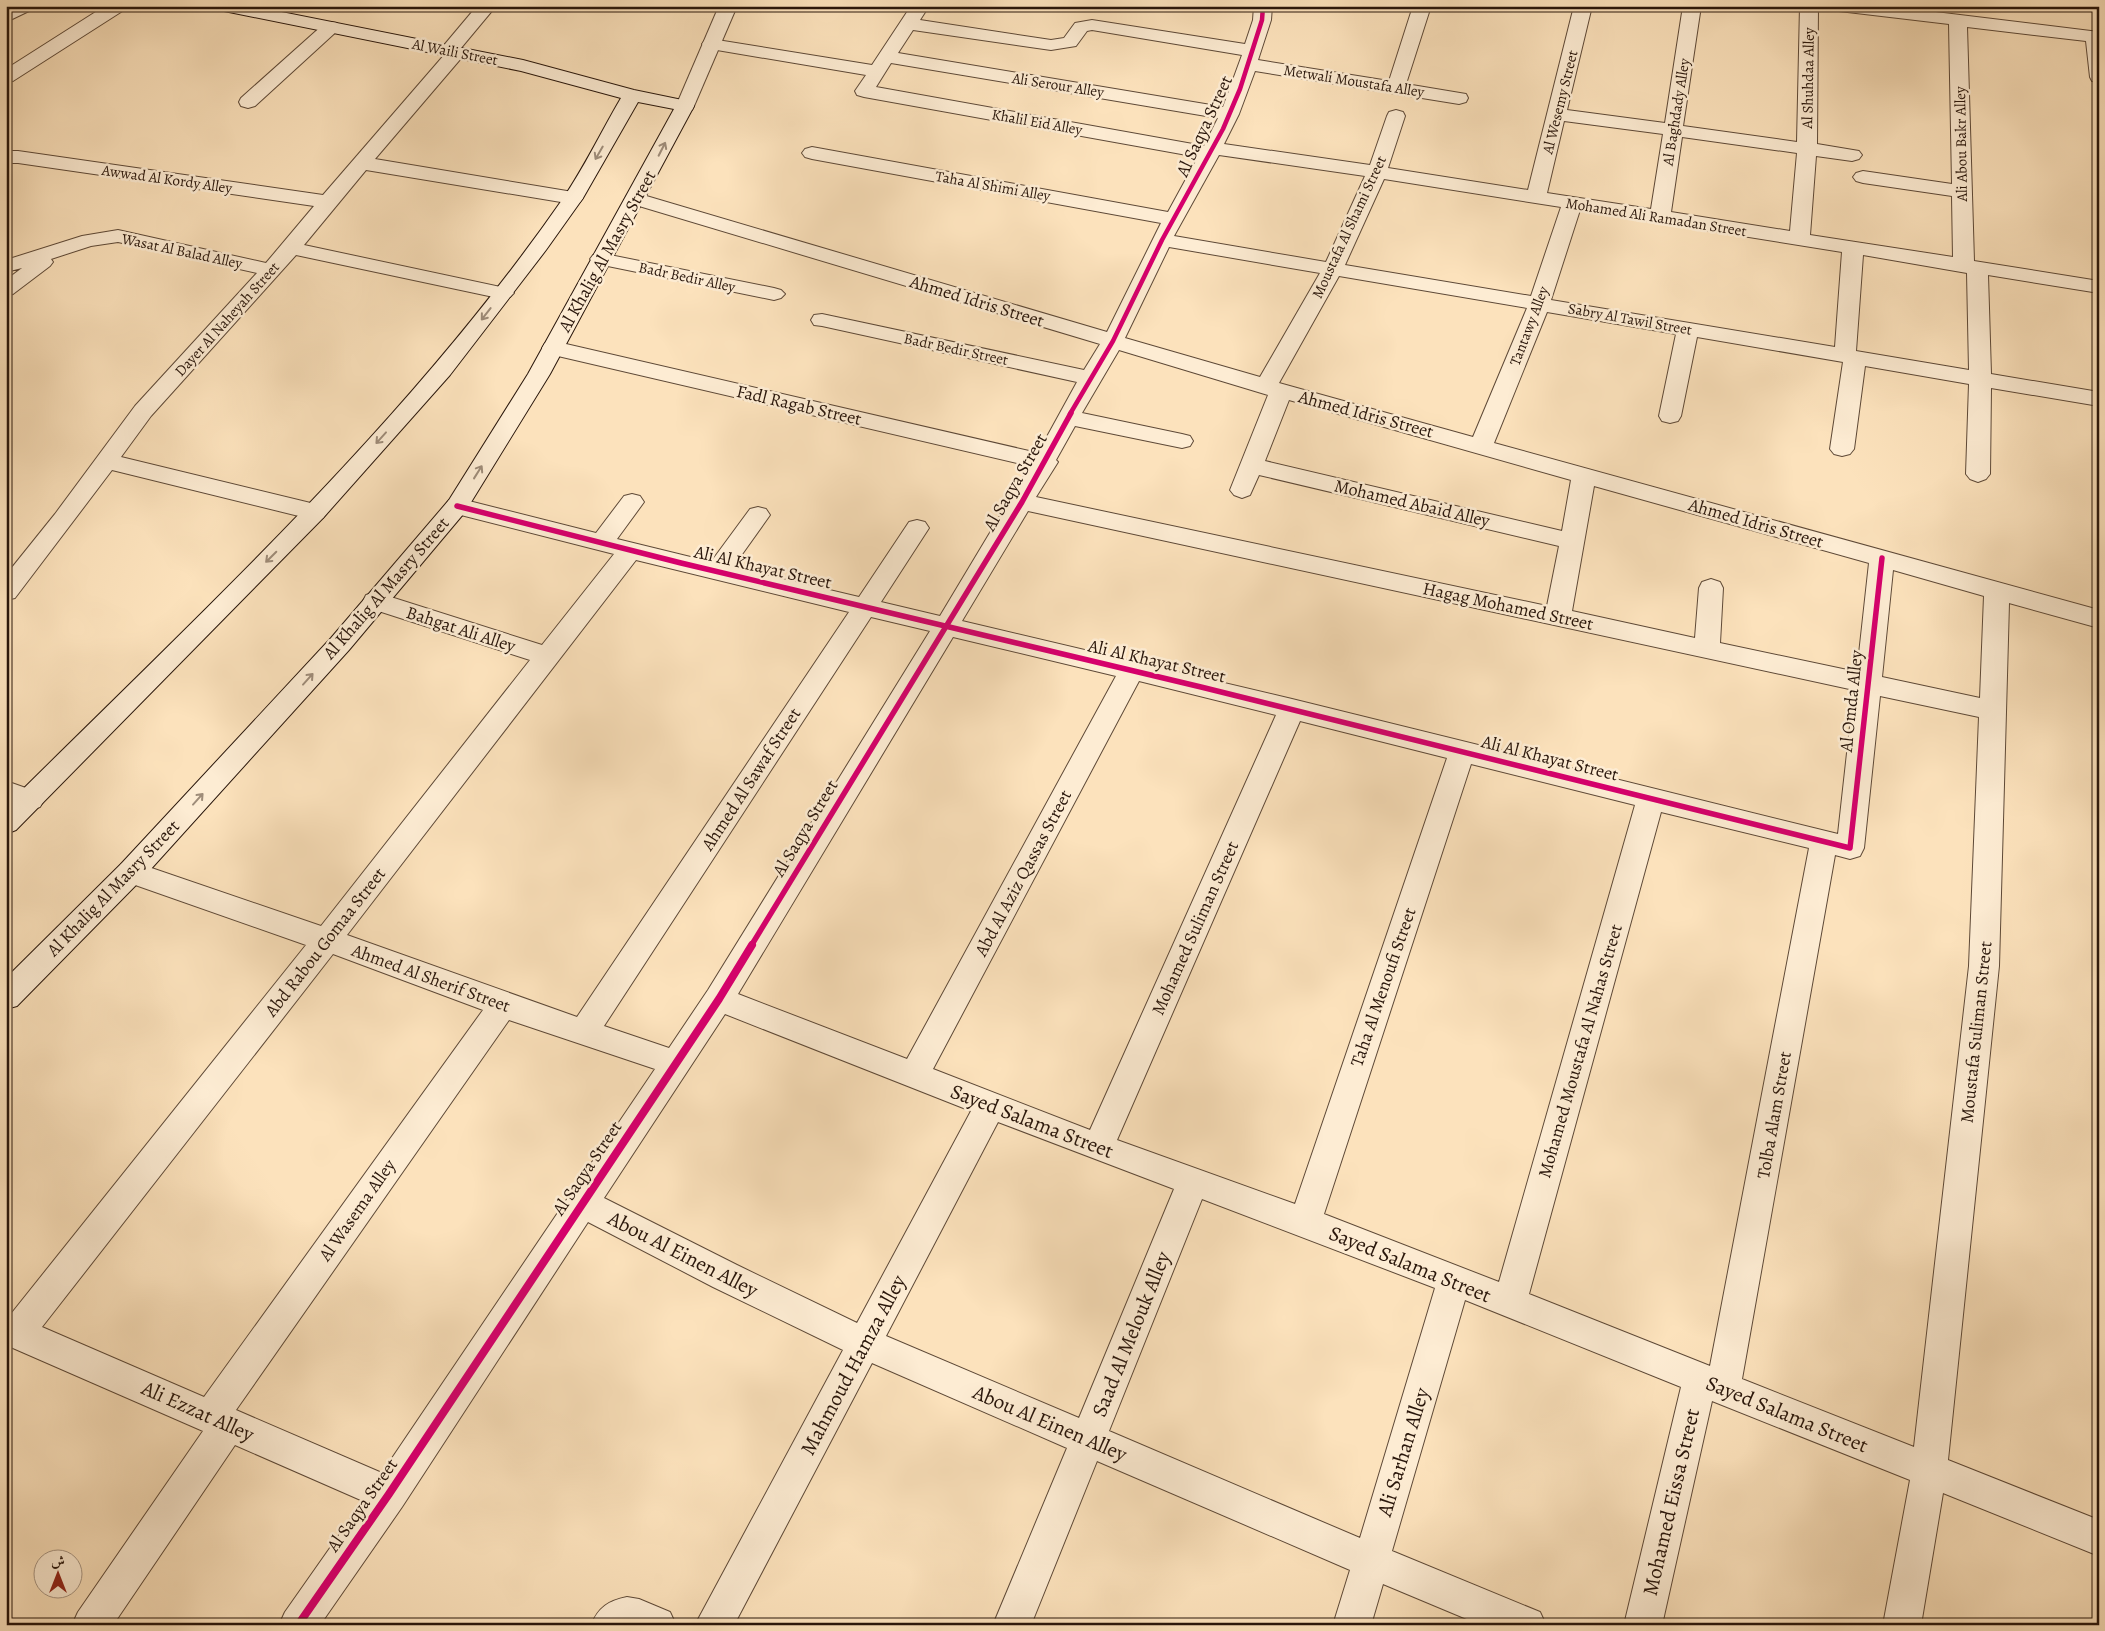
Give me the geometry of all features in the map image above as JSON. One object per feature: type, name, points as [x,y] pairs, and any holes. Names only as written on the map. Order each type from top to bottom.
[{"type":"street","points":[[6,17],[25,6]]},
{"type":"street","points":[[6,77],[118,6]]},
{"type":"street","name":"Al Waili Street","points":[[224,6],[453,51],[558,74],[632,95],[685,106]]},
{"type":"street","name":"Dayer Al Naheyah Street","points":[[6,592],[142,412],[291,248],[488,6]]},
{"type":"street","name":"Al Khalig Al Masry Street","points":[[6,997],[131,872],[340,644],[456,506],[539,374],[600,259],[636,200],[685,106],[728,6]]},
{"type":"street","points":[[882,64],[920,6]]},
{"type":"street","points":[[908,24],[1051,45],[1070,42],[1081,28],[1092,25],[1100,6]]},
{"type":"street","name":"Al Saqya Street","points":[[298,1625],[389,1494],[718,999],[1046,462],[1090,378],[1113,341],[1168,229],[1230,114],[1262,20],[1263,6]]},
{"type":"street","points":[[1396,88],[1422,6]]},
{"type":"street","name":"Al Wesemy Street","points":[[1536,198],[1583,6]]},
{"type":"street","name":"Al Baghdady Alley","points":[[1660,218],[1692,6]]},
{"type":"street","name":"Al Shuhdaa Alley","points":[[1799,240],[1807,149],[1810,6]]},
{"type":"street","points":[[1839,6],[1872,8],[1958,22],[2097,37],[2099,78]]},
{"type":"street","points":[[1991,6],[1993,26]]},
{"type":"street","name":"Ali Abou Bakr Alley","points":[[1958,22],[1962,191],[1980,379],[1978,474]]},
{"type":"street","name":"Metwali Moustafa Alley","points":[[1092,25],[1396,88],[1459,98]]},
{"type":"street","points":[[248,102],[331,28]]},
{"type":"street","name":"Ali Serour Alley","points":[[711,44],[882,64],[1230,114]]},
{"type":"street","name":"Khalil Eid Alley","points":[[882,64],[864,91],[1212,150]]},
{"type":"street","points":[[6,822],[18,795],[315,512],[442,370],[503,293],[573,198],[632,95]]},
{"type":"street","points":[[1558,114],[1852,155]]},
{"type":"street","name":"Moustafa Al Shami Street","points":[[1242,490],[1252,466],[1274,389],[1333,269],[1377,172],[1396,116]]},
{"type":"street","name":"Mohamed Ali Ramadan Street","points":[[1212,150],[1377,172],[1970,268],[2099,287]]},
{"type":"street","name":"Taha Al Shimi Alley","points":[[812,153],[1168,229]]},
{"type":"street","name":"Awwad Al Kordy Alley","points":[[6,157],[18,157],[328,202]]},
{"type":"street","points":[[362,163],[573,198]]},
{"type":"street","points":[[1864,177],[1962,191]]},
{"type":"street","name":"Ahmed Idris Street","points":[[636,200],[1274,389],[2099,619]]},
{"type":"street","name":"Tantawy Alley","points":[[1481,446],[1539,304],[1572,204]]},
{"type":"street","name":"Sabry Al Tawil Street","points":[[1168,229],[1333,269],[2099,399]]},
{"type":"street","name":"Wasat Al Balad Alley","points":[[6,266],[96,237],[118,236],[271,270]]},
{"type":"street","points":[[291,248],[503,293]]},
{"type":"street","points":[[1842,449],[1850,357],[1853,249]]},
{"type":"street","points":[[6,290],[56,251]]},
{"type":"street","name":"Badr Bedir Alley","points":[[600,259],[774,294]]},
{"type":"street","name":"Badr Bedir Street","points":[[822,320],[1090,378]]},
{"type":"street","points":[[1670,416],[1688,329]]},
{"type":"street","name":"Fadl Ragab Street","points":[[553,348],[1046,462]]},
{"type":"street","points":[[1069,418],[1182,441]]},
{"type":"street","points":[[106,461],[315,512]]},
{"type":"street","name":"Mohamed Abaid Alley","points":[[1252,466],[1572,541]]},
{"type":"street","points":[[1558,617],[1584,475]]},
{"type":"street","points":[[602,542],[632,502]]},
{"type":"street","name":"Hagag Mohamed Street","points":[[1022,502],[1994,710]]},
{"type":"street","name":"Ali Al Khayat Street","points":[[456,506],[717,572],[1132,670],[1837,844]]},
{"type":"street","points":[[717,572],[758,516]]},
{"type":"street","name":"Ahmed Al Sawaf Street","points":[[585,1031],[917,528]]},
{"type":"street","name":"Abd Rabou Gomaa Street","points":[[12,1330],[327,940],[630,550]]},
{"type":"street","name":"Al Omda Alley","points":[[1837,844],[1869,684],[1882,558]]},
{"type":"street","points":[[1707,649],[1711,588]]},
{"type":"street","name":"Moustafa Suliman Street","points":[[1902,1625],[1929,1470],[1984,966],[1997,591]]},
{"type":"street","name":"Bahgat Ali Alley","points":[[375,601],[547,656]]},
{"type":"street","name":"Abd Al Aziz Qassas Street","points":[[914,1075],[1132,670]]},
{"type":"street","name":"Mohamed Suliman Street","points":[[1098,1147],[1292,709]]},
{"type":"street","name":"Taha Al Menoufi Street","points":[[1304,1222],[1462,752]]},
{"type":"street","name":"Mohamed Moustafa Al Nahas Street","points":[[1510,1304],[1651,798]]},
{"type":"street","name":"Tolba Alam Street","points":[[1712,1384],[1837,844]]},
{"type":"street","name":"Ahmed Al Sherif Street","points":[[131,872],[327,940],[503,1005],[585,1031],[675,1063]]},
{"type":"street","name":"Sayed Salama Street","points":[[718,999],[1098,1147],[1304,1222],[1454,1280],[2099,1538]]},
{"type":"street","name":"Al Wasema Alley","points":[[91,1625],[219,1420],[503,1005]]},
{"type":"street","name":"Mahmoud Hamza Alley","points":[[714,1625],[991,1105]]},
{"type":"street","name":"Saad Al Melouk Alley","points":[[1012,1625],[1193,1182]]},
{"type":"street","name":"Abou Al Einen Alley","points":[[582,1203],[725,1276],[864,1343],[1371,1561],[1527,1625]]},
{"type":"street","name":"Ali Sarhan Alley","points":[[1352,1625],[1454,1280]]},
{"type":"street","name":"Ali Ezzat Alley","points":[[12,1330],[389,1494]]},
{"type":"street","name":"Mohamed Eissa Street","points":[[1643,1625],[1712,1384]]},
{"type":"street","points":[[610,1625],[625,1615],[639,1617],[657,1625]]},
{"type":"cycle path","points":[[298,1625],[389,1494],[719,999],[1022,502],[1090,378],[1113,341],[1162,240],[1223,129],[1240,89],[1262,20],[1263,6]]},
{"type":"cycle path","points":[[457,506],[681,563],[1201,687],[1850,848],[1882,558]]}]
